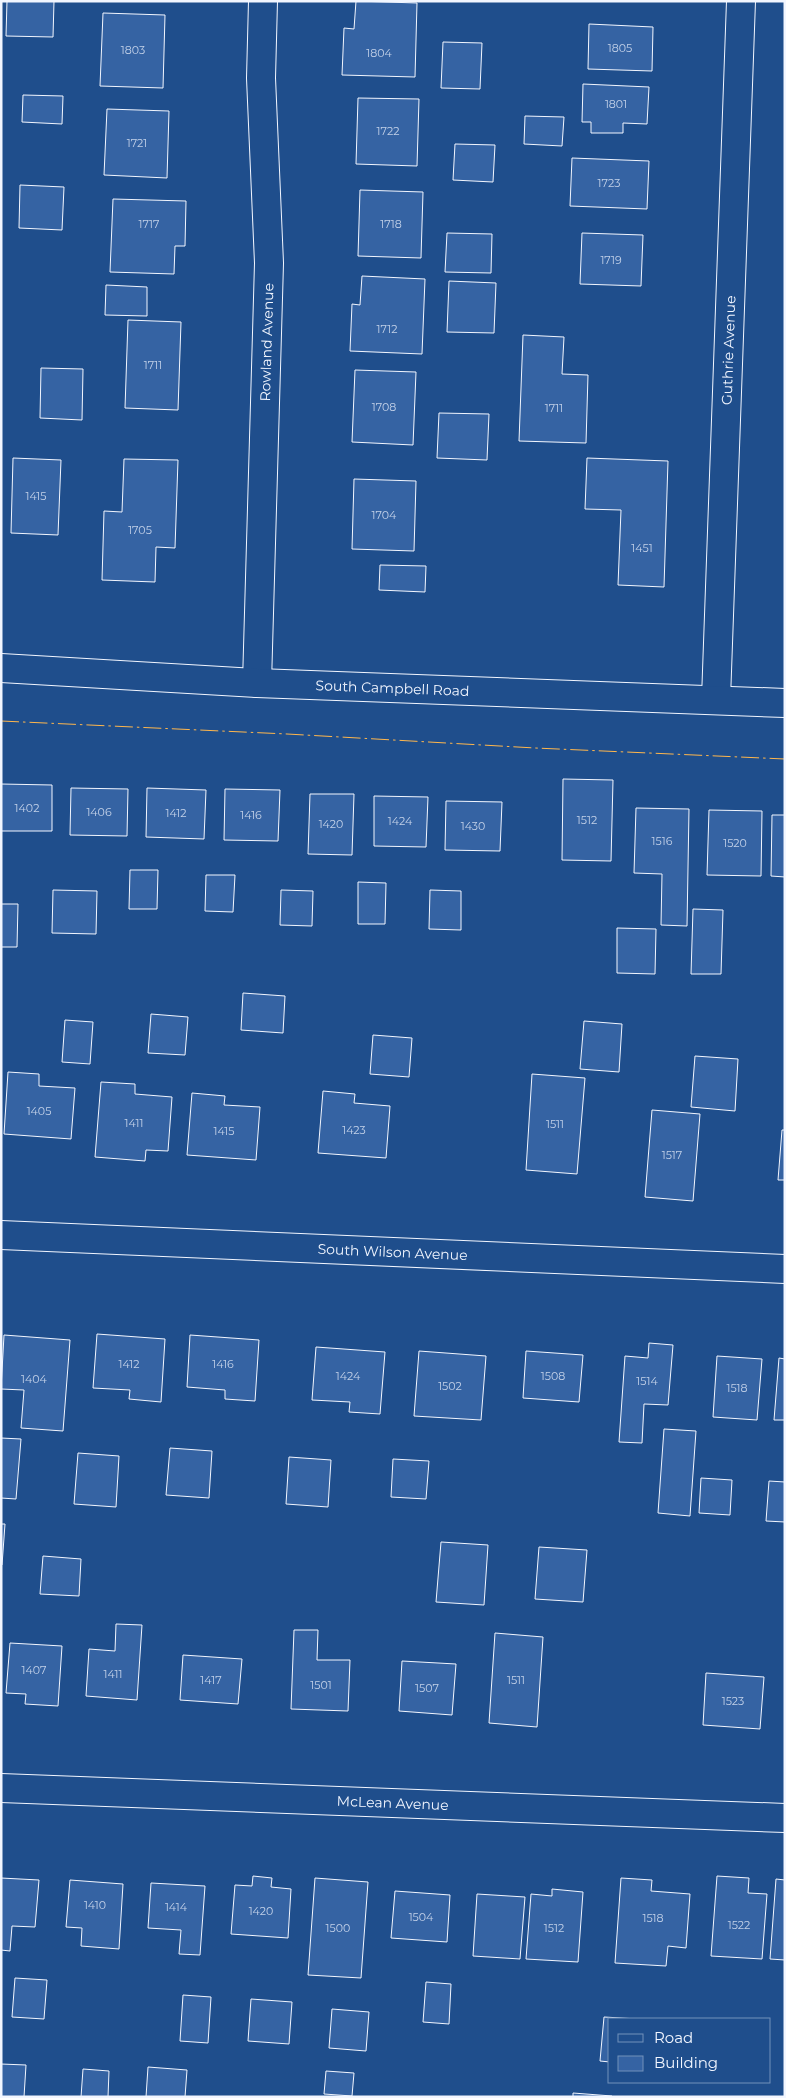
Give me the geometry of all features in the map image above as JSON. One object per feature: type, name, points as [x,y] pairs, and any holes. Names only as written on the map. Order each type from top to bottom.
[{"type":"street","name":"Rowland Avenue","points":[[257,683],[269,263],[261,78],[263,1]]},
{"type":"street","name":"Guthrie Avenue","points":[[716,699],[741,1]]},
{"type":"street","name":"South Campbell Road","points":[[1,668],[257,683],[785,703]]},
{"type":"street","name":"South Wilson Avenue","points":[[1,1235],[785,1269]]},
{"type":"street","name":"McLean Avenue","points":[[1,1788],[785,1818]]},
{"type":"building","points":[[7,1],[54,1],[53,37],[6,36]]},
{"type":"building","points":[[356,1],[417,3],[415,77],[342,75],[344,28],[354,29]]},
{"type":"building","points":[[103,13],[165,15],[163,88],[100,86]]},
{"type":"building","points":[[589,24],[653,27],[652,71],[588,69]]},
{"type":"building","points":[[443,42],[482,43],[480,89],[441,88]]},
{"type":"building","points":[[583,84],[649,87],[647,124],[623,123],[623,133],[591,133],[591,122],[582,122]]},
{"type":"building","points":[[23,95],[63,96],[62,124],[22,122]]},
{"type":"building","points":[[358,98],[419,99],[417,166],[356,164]]},
{"type":"building","points":[[107,109],[169,111],[167,178],[104,175]]},
{"type":"building","points":[[525,116],[564,117],[562,146],[524,144]]},
{"type":"building","points":[[455,144],[495,145],[493,182],[453,180]]},
{"type":"building","points":[[572,158],[649,161],[647,209],[570,206]]},
{"type":"building","points":[[20,185],[64,187],[62,230],[19,228]]},
{"type":"building","points":[[360,190],[423,192],[421,258],[358,256]]},
{"type":"building","points":[[113,199],[186,201],[185,246],[175,246],[174,274],[110,272]]},
{"type":"building","points":[[447,233],[492,234],[491,273],[445,272]]},
{"type":"building","points":[[582,233],[643,235],[641,286],[580,284]]},
{"type":"building","points":[[362,276],[425,279],[422,354],[350,351],[352,304],[360,305]]},
{"type":"building","points":[[449,281],[496,283],[494,333],[447,332]]},
{"type":"building","points":[[106,285],[147,287],[147,316],[105,315]]},
{"type":"building","points":[[128,320],[181,322],[178,410],[125,408]]},
{"type":"building","points":[[523,335],[564,337],[562,374],[588,375],[586,443],[519,441]]},
{"type":"building","points":[[41,368],[83,369],[82,420],[40,418]]},
{"type":"building","points":[[355,370],[416,372],[413,445],[352,442]]},
{"type":"building","points":[[439,413],[489,414],[487,460],[437,458]]},
{"type":"building","points":[[13,458],[61,460],[58,535],[11,533]]},
{"type":"building","points":[[587,458],[668,461],[664,587],[618,585],[621,510],[585,509]]},
{"type":"building","points":[[124,459],[178,460],[175,548],[156,547],[155,582],[102,580],[104,511],[122,512]]},
{"type":"building","points":[[354,479],[416,481],[414,551],[352,549]]},
{"type":"building","points":[[380,565],[426,566],[425,592],[379,590]]},
{"type":"building","points":[[563,779],[613,780],[611,861],[562,860]]},
{"type":"building","points":[[1,784],[52,785],[52,831],[1,831]]},
{"type":"building","points":[[71,788],[128,789],[127,836],[70,835]]},
{"type":"building","points":[[147,788],[206,790],[204,839],[146,837]]},
{"type":"building","points":[[225,789],[280,790],[278,841],[224,840]]},
{"type":"building","points":[[310,794],[354,794],[352,855],[308,854]]},
{"type":"building","points":[[374,796],[428,797],[426,847],[374,846]]},
{"type":"building","points":[[446,801],[502,802],[500,851],[445,850]]},
{"type":"building","points":[[636,808],[689,809],[687,926],[661,925],[662,874],[634,873]]},
{"type":"building","points":[[709,810],[762,811],[761,876],[707,875]]},
{"type":"building","points":[[772,815],[785,815],[785,877],[771,876]]},
{"type":"building","points":[[130,870],[158,870],[157,909],[129,909]]},
{"type":"building","points":[[206,875],[235,875],[233,912],[205,911]]},
{"type":"building","points":[[358,882],[386,883],[385,924],[358,924]]},
{"type":"building","points":[[53,890],[97,891],[96,934],[52,933]]},
{"type":"building","points":[[281,890],[313,891],[312,926],[280,925]]},
{"type":"building","points":[[430,890],[461,891],[461,930],[429,929]]},
{"type":"building","points":[[1,904],[18,904],[17,947],[1,947]]},
{"type":"building","points":[[693,909],[723,910],[721,974],[691,974]]},
{"type":"building","points":[[617,928],[656,929],[655,974],[617,973]]},
{"type":"building","points":[[243,993],[285,996],[283,1033],[241,1030]]},
{"type":"building","points":[[151,1014],[188,1017],[185,1055],[148,1053]]},
{"type":"building","points":[[65,1020],[93,1022],[90,1064],[62,1062]]},
{"type":"building","points":[[584,1021],[622,1024],[619,1072],[580,1069]]},
{"type":"building","points":[[373,1035],[412,1038],[409,1077],[370,1074]]},
{"type":"building","points":[[695,1056],[738,1059],[735,1111],[691,1107]]},
{"type":"building","points":[[8,1072],[39,1074],[39,1086],[75,1088],[71,1139],[4,1134]]},
{"type":"building","points":[[532,1074],[585,1078],[577,1174],[526,1170]]},
{"type":"building","points":[[101,1082],[135,1084],[135,1094],[172,1097],[168,1151],[146,1150],[145,1161],[95,1157]]},
{"type":"building","points":[[323,1091],[355,1094],[354,1103],[390,1106],[386,1158],[318,1153]]},
{"type":"building","points":[[192,1093],[225,1096],[224,1105],[260,1107],[256,1160],[187,1155]]},
{"type":"building","points":[[652,1110],[700,1114],[693,1201],[645,1197]]},
{"type":"building","points":[[782,1130],[785,1130],[785,1180],[778,1180]]},
{"type":"building","points":[[97,1334],[165,1339],[161,1402],[129,1399],[130,1390],[93,1388]]},
{"type":"building","points":[[4,1335],[70,1340],[63,1431],[21,1428],[24,1390],[1,1389]]},
{"type":"building","points":[[190,1335],[259,1340],[255,1401],[225,1399],[225,1390],[187,1387]]},
{"type":"building","points":[[649,1343],[673,1345],[668,1405],[644,1404],[642,1443],[619,1442],[625,1356],[648,1358]]},
{"type":"building","points":[[316,1347],[385,1352],[380,1414],[349,1412],[350,1402],[312,1400]]},
{"type":"building","points":[[419,1351],[486,1356],[481,1420],[414,1416]]},
{"type":"building","points":[[526,1351],[583,1355],[579,1402],[523,1398]]},
{"type":"building","points":[[717,1356],[762,1359],[757,1420],[713,1417]]},
{"type":"building","points":[[779,1358],[785,1359],[785,1420],[774,1420]]},
{"type":"building","points":[[664,1429],[696,1431],[690,1516],[658,1513]]},
{"type":"building","points":[[1,1438],[21,1439],[16,1499],[1,1498]]},
{"type":"building","points":[[170,1448],[212,1451],[209,1498],[166,1495]]},
{"type":"building","points":[[78,1453],[119,1456],[116,1507],[74,1504]]},
{"type":"building","points":[[289,1457],[331,1460],[328,1507],[286,1504]]},
{"type":"building","points":[[393,1459],[429,1461],[426,1499],[391,1497]]},
{"type":"building","points":[[701,1478],[732,1480],[730,1515],[699,1513]]},
{"type":"building","points":[[769,1481],[785,1482],[785,1522],[766,1521]]},
{"type":"building","points":[[1,1524],[5,1524],[2,1565],[1,1565]]},
{"type":"building","points":[[441,1542],[488,1545],[484,1605],[436,1602]]},
{"type":"building","points":[[539,1547],[587,1550],[583,1602],[535,1599]]},
{"type":"building","points":[[43,1556],[81,1559],[79,1596],[40,1594]]},
{"type":"building","points":[[116,1624],[142,1625],[137,1700],[86,1696],[89,1649],[115,1651]]},
{"type":"building","points":[[294,1630],[318,1630],[317,1660],[350,1660],[348,1711],[291,1709]]},
{"type":"building","points":[[495,1633],[543,1637],[537,1727],[489,1723]]},
{"type":"building","points":[[10,1643],[62,1646],[58,1706],[25,1704],[26,1694],[6,1693]]},
{"type":"building","points":[[183,1655],[242,1659],[238,1704],[180,1700]]},
{"type":"building","points":[[402,1661],[456,1664],[452,1715],[399,1711]]},
{"type":"building","points":[[706,1673],[764,1677],[760,1729],[703,1725]]},
{"type":"building","points":[[253,1876],[272,1878],[271,1887],[291,1889],[288,1938],[231,1934],[235,1885],[252,1886]]},
{"type":"building","points":[[717,1876],[749,1878],[748,1893],[767,1894],[762,1959],[711,1956]]},
{"type":"building","points":[[1,1878],[39,1880],[35,1927],[12,1926],[10,1951],[1,1950]]},
{"type":"building","points":[[315,1878],[368,1882],[361,1978],[308,1975]]},
{"type":"building","points":[[621,1878],[652,1880],[651,1891],[690,1894],[686,1948],[668,1946],[666,1966],[615,1963]]},
{"type":"building","points":[[776,1879],[785,1880],[785,1960],[770,1959]]},
{"type":"building","points":[[70,1880],[123,1884],[119,1949],[81,1946],[82,1928],[66,1927]]},
{"type":"building","points":[[151,1883],[205,1886],[200,1955],[179,1954],[181,1930],[148,1928]]},
{"type":"building","points":[[552,1889],[583,1892],[578,1962],[526,1959],[531,1894],[552,1896]]},
{"type":"building","points":[[395,1891],[450,1895],[447,1942],[391,1938]]},
{"type":"building","points":[[477,1894],[525,1897],[520,1959],[473,1956]]},
{"type":"building","points":[[15,1978],[47,1980],[44,2019],[12,2017]]},
{"type":"building","points":[[426,1982],[451,1984],[449,2024],[423,2022]]},
{"type":"building","points":[[183,1995],[211,1997],[208,2043],[180,2041]]},
{"type":"building","points":[[251,1999],[292,2002],[289,2044],[248,2041]]},
{"type":"building","points":[[332,2009],[369,2012],[366,2051],[329,2048]]},
{"type":"building","points":[[604,2017],[621,2018],[608,2018],[608,2062],[600,2061]]},
{"type":"building","points":[[1,2064],[26,2065],[24,2097],[1,2097]]},
{"type":"building","points":[[148,2067],[187,2070],[185,2097],[146,2097]]},
{"type":"building","points":[[83,2069],[109,2071],[108,2097],[81,2097]]},
{"type":"building","points":[[326,2071],[354,2073],[352,2096],[324,2094]]},
{"type":"building","points":[[573,2093],[612,2096],[612,2097],[573,2097]]},
{"type":"power","points":[[1,721],[785,759]]}]
